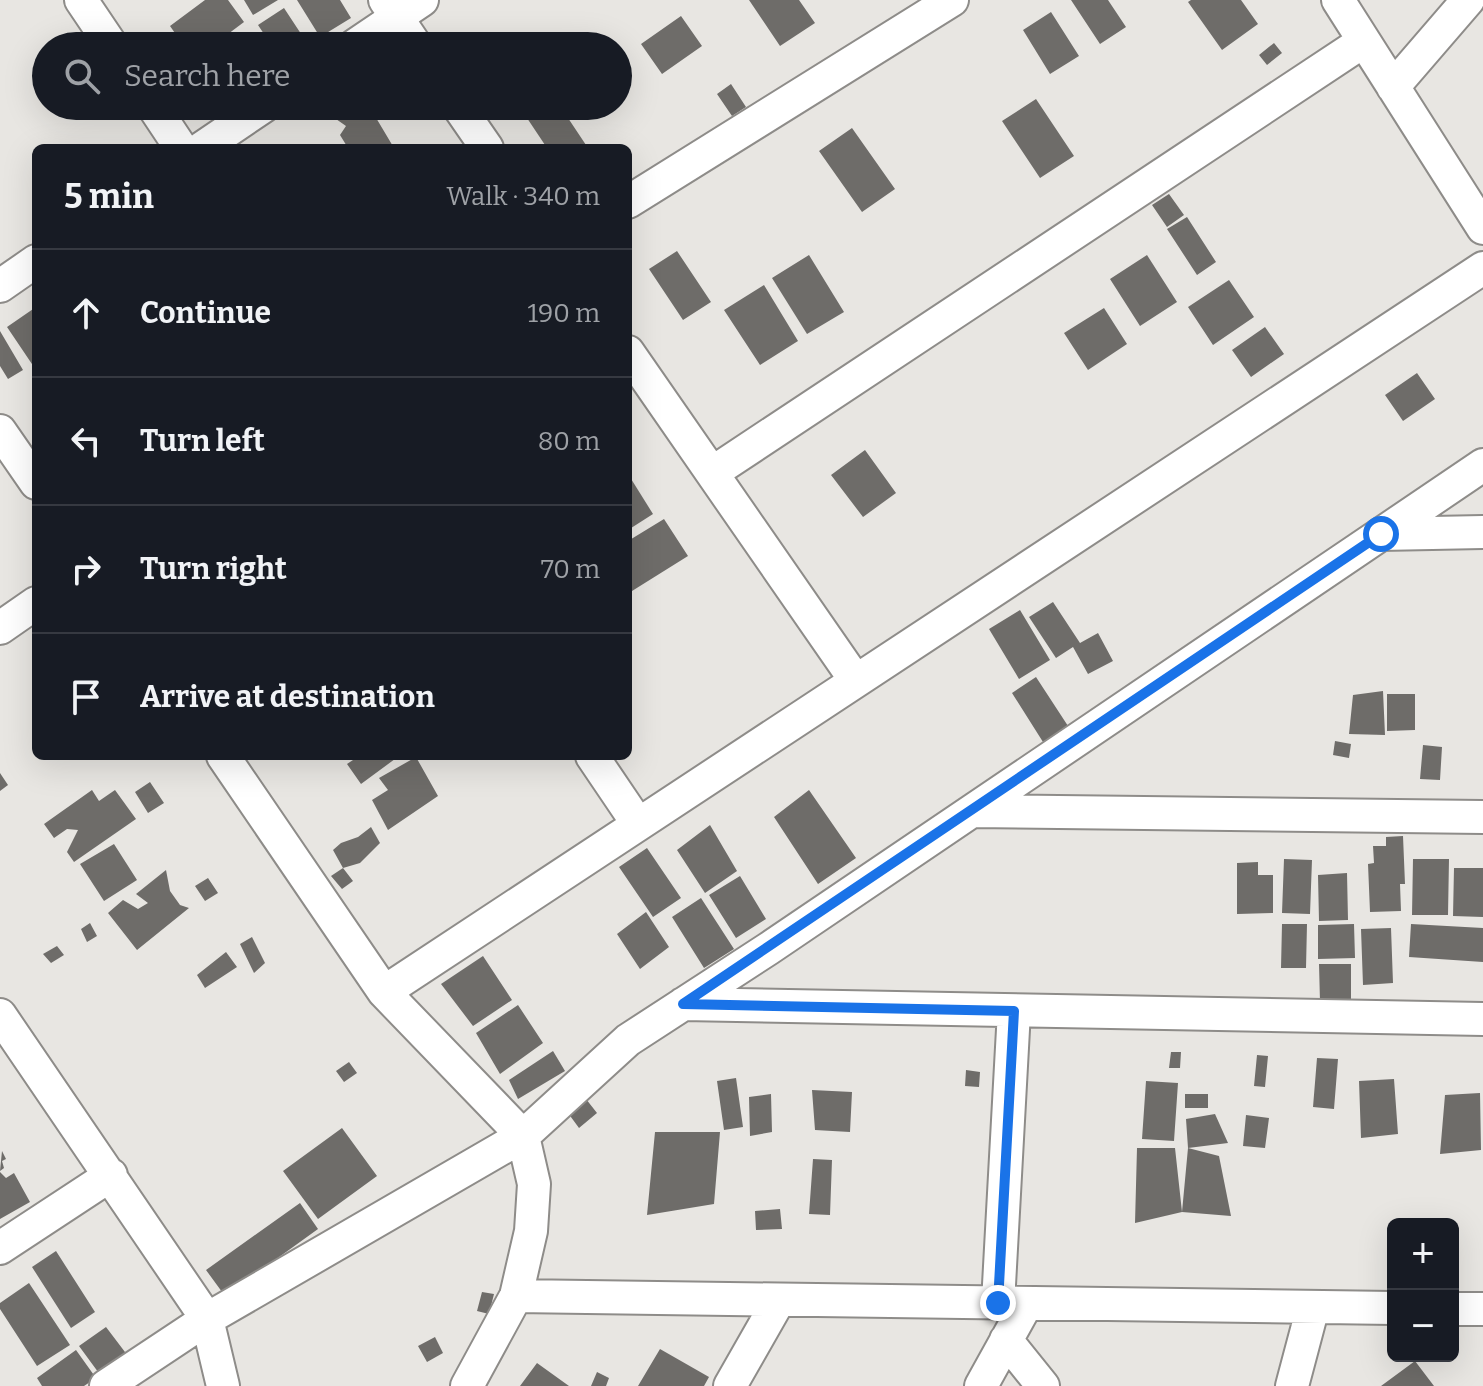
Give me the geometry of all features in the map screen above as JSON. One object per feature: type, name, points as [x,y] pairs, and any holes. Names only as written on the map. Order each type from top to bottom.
[{"type":"street","points":[[81,0],[103,32]]},
{"type":"street","points":[[632,200],[952,0]]},
{"type":"street","points":[[1338,0],[1483,228]]},
{"type":"street","points":[[1393,87],[1468,0]]},
{"type":"street","points":[[370,32],[401,6],[411,32]]},
{"type":"street","points":[[712,473],[1364,41]]},
{"type":"street","points":[[162,120],[178,144]]},
{"type":"street","points":[[208,144],[243,120]]},
{"type":"street","points":[[468,120],[484,144]]},
{"type":"street","points":[[0,286],[32,264]]},
{"type":"street","points":[[384,992],[1483,268]]},
{"type":"street","points":[[632,358],[856,681]]},
{"type":"street","points":[[0,431],[32,477]]},
{"type":"street","points":[[106,1386],[207,1319],[523,1136],[628,1040],[1483,465]]},
{"type":"street","points":[[1381,534],[1483,532]]},
{"type":"street","points":[[0,628],[32,606]]},
{"type":"street","points":[[226,760],[384,992],[523,1136],[534,1184],[531,1231],[516,1296],[467,1386]]},
{"type":"street","points":[[595,760],[638,824]]},
{"type":"street","points":[[972,811],[1483,817]]},
{"type":"street","points":[[683,1004],[1483,1019]]},
{"type":"street","points":[[981,1386],[1006,1340],[1012,1303],[1014,1011]]},
{"type":"street","points":[[0,1015],[207,1319],[223,1386]]},
{"type":"street","points":[[0,1248],[111,1175]]},
{"type":"street","points":[[516,1296],[1387,1308]]},
{"type":"street","points":[[730,1386],[779,1300]]},
{"type":"street","points":[[1304,1378],[1313,1307]]},
{"type":"street","points":[[1459,1309],[1483,1309]]},
{"type":"street","points":[[1006,1340],[1043,1386]]},
{"type":"building","points":[[205,0],[228,0],[244,22],[231,32],[174,32],[170,26]]},
{"type":"building","points":[[244,0],[278,0],[253,15]]},
{"type":"building","points":[[297,0],[340,0],[351,18],[328,32],[317,32]]},
{"type":"building","points":[[749,0],[799,0],[815,23],[780,46]]},
{"type":"building","points":[[1071,0],[1108,0],[1126,27],[1100,44]]},
{"type":"building","points":[[1241,0],[1258,24],[1222,50],[1188,2]]},
{"type":"building","points":[[284,8],[300,32],[263,32],[258,25]]},
{"type":"building","points":[[1051,12],[1079,56],[1050,74],[1023,30]]},
{"type":"building","points":[[681,16],[702,46],[662,74],[641,44]]},
{"type":"building","points":[[1274,43],[1282,53],[1267,65],[1259,55]]},
{"type":"building","points":[[731,84],[746,107],[732,116],[717,94]]},
{"type":"building","points":[[1036,99],[1074,156],[1040,178],[1002,121]]},
{"type":"building","points":[[337,120],[377,120],[392,144],[346,144],[340,135],[346,126]]},
{"type":"building","points":[[528,120],[569,120],[585,144],[544,144]]},
{"type":"building","points":[[852,128],[895,189],[862,212],[819,151]]},
{"type":"building","points":[[1169,194],[1184,215],[1167,227],[1152,205]]},
{"type":"building","points":[[1187,217],[1216,262],[1197,275],[1167,229]]},
{"type":"building","points":[[677,251],[711,302],[683,320],[649,269]]},
{"type":"building","points":[[809,255],[844,312],[807,334],[772,278]]},
{"type":"building","points":[[1147,255],[1177,302],[1140,326],[1110,279]]},
{"type":"building","points":[[1229,280],[1254,317],[1213,345],[1188,307]]},
{"type":"building","points":[[764,285],[798,341],[760,365],[724,310]]},
{"type":"building","points":[[1104,308],[1127,344],[1088,370],[1064,333]]},
{"type":"building","points":[[32,310],[32,364],[7,327]]},
{"type":"building","points":[[1265,327],[1284,354],[1251,377],[1232,350]]},
{"type":"building","points":[[0,331],[23,370],[8,379],[0,366]]},
{"type":"building","points":[[1417,373],[1435,399],[1403,421],[1385,395]]},
{"type":"building","points":[[865,450],[896,493],[863,517],[831,475]]},
{"type":"building","points":[[632,480],[653,514],[632,527]]},
{"type":"building","points":[[664,519],[688,556],[632,591],[632,539]]},
{"type":"building","points":[[1053,602],[1080,643],[1098,633],[1113,661],[1088,674],[1073,647],[1056,658],[1029,617]]},
{"type":"building","points":[[1020,610],[1050,660],[1019,679],[989,629]]},
{"type":"building","points":[[1036,677],[1068,726],[1043,742],[1012,693]]},
{"type":"building","points":[[1383,691],[1385,735],[1349,734],[1353,695]]},
{"type":"building","points":[[1387,694],[1415,694],[1415,730],[1387,731]]},
{"type":"building","points":[[1335,741],[1351,744],[1349,758],[1333,755]]},
{"type":"building","points":[[1423,745],[1442,747],[1440,780],[1420,779]]},
{"type":"building","points":[[353,760],[394,760],[361,784],[347,764]]},
{"type":"building","points":[[411,760],[418,760],[438,796],[388,830],[372,800],[388,790],[379,778]]},
{"type":"building","points":[[0,773],[8,785],[0,791]]},
{"type":"building","points":[[150,782],[164,803],[148,813],[135,792]]},
{"type":"building","points":[[92,790],[99,801],[115,790],[136,819],[74,862],[67,852],[78,830],[67,829],[54,838],[44,824]]},
{"type":"building","points":[[809,790],[856,858],[818,884],[774,817]]},
{"type":"building","points":[[710,825],[737,871],[705,893],[677,850]]},
{"type":"building","points":[[371,827],[380,843],[360,863],[343,868],[333,850]]},
{"type":"building","points":[[1403,836],[1405,884],[1400,884],[1401,911],[1370,912],[1368,864],[1374,863],[1373,846],[1386,846],[1386,837]]},
{"type":"building","points":[[114,844],[137,880],[104,901],[80,864]]},
{"type":"building","points":[[647,848],[681,898],[653,917],[619,867]]},
{"type":"building","points":[[1284,859],[1312,860],[1310,914],[1282,913]]},
{"type":"building","points":[[1413,859],[1449,859],[1448,915],[1412,915]]},
{"type":"building","points":[[1258,862],[1258,875],[1273,875],[1273,913],[1237,914],[1237,863]]},
{"type":"building","points":[[343,868],[353,881],[342,889],[331,876]]},
{"type":"building","points":[[1454,868],[1483,868],[1483,917],[1453,916]]},
{"type":"building","points":[[166,870],[170,891],[180,905],[189,908],[137,950],[108,913],[123,900],[138,909],[148,903],[136,894]]},
{"type":"building","points":[[1347,873],[1348,920],[1319,921],[1318,875]]},
{"type":"building","points":[[740,876],[766,919],[736,938],[709,895]]},
{"type":"building","points":[[208,878],[218,893],[205,901],[195,886]]},
{"type":"building","points":[[701,898],[734,949],[704,968],[672,917]]},
{"type":"building","points":[[646,912],[669,947],[640,969],[617,934]]},
{"type":"building","points":[[90,923],[97,936],[87,942],[81,929]]},
{"type":"building","points":[[1282,924],[1307,924],[1306,968],[1281,968]]},
{"type":"building","points":[[1354,924],[1355,958],[1318,959],[1318,925]]},
{"type":"building","points":[[1411,924],[1483,928],[1483,962],[1409,957]]},
{"type":"building","points":[[1391,928],[1393,983],[1363,985],[1361,929]]},
{"type":"building","points":[[252,937],[265,963],[254,973],[240,944]]},
{"type":"building","points":[[57,946],[64,955],[51,963],[43,954]]},
{"type":"building","points":[[226,952],[237,967],[205,988],[197,975]]},
{"type":"building","points":[[483,956],[512,1000],[473,1026],[441,984]]},
{"type":"building","points":[[1319,964],[1351,964],[1351,1002],[1320,1002]]},
{"type":"building","points":[[518,1005],[543,1043],[500,1074],[476,1033]]},
{"type":"building","points":[[553,1051],[565,1071],[518,1099],[509,1080]]},
{"type":"building","points":[[1171,1052],[1181,1052],[1180,1068],[1169,1068]]},
{"type":"building","points":[[1257,1055],[1268,1056],[1265,1087],[1254,1086]]},
{"type":"building","points":[[1317,1058],[1338,1059],[1334,1109],[1313,1107]]},
{"type":"building","points":[[349,1062],[357,1073],[344,1082],[336,1071]]},
{"type":"building","points":[[966,1070],[980,1072],[979,1087],[965,1086]]},
{"type":"building","points":[[736,1078],[743,1127],[724,1130],[717,1081]]},
{"type":"building","points":[[1394,1079],[1398,1134],[1361,1138],[1359,1081]]},
{"type":"building","points":[[1146,1081],[1178,1083],[1174,1141],[1142,1139]]},
{"type":"building","points":[[812,1090],[852,1092],[850,1132],[815,1130]]},
{"type":"building","points":[[1480,1093],[1481,1150],[1440,1154],[1445,1095]]},
{"type":"building","points":[[771,1094],[772,1132],[750,1136],[749,1097]]},
{"type":"building","points":[[1185,1094],[1208,1094],[1208,1108],[1185,1108]]},
{"type":"building","points":[[586,1099],[597,1113],[579,1128],[568,1113]]},
{"type":"building","points":[[1215,1114],[1228,1143],[1188,1148],[1186,1119]]},
{"type":"building","points":[[1246,1115],[1269,1118],[1265,1148],[1243,1146]]},
{"type":"building","points":[[342,1128],[377,1176],[318,1219],[283,1171]]},
{"type":"building","points":[[655,1132],[720,1132],[714,1204],[647,1215]]},
{"type":"building","points":[[1137,1148],[1175,1148],[1182,1212],[1135,1223]]},
{"type":"building","points":[[1188,1148],[1219,1156],[1231,1216],[1182,1212]]},
{"type":"building","points":[[2,1151],[6,1159],[2,1161],[4,1168],[0,1171]]},
{"type":"building","points":[[813,1159],[832,1160],[830,1215],[809,1214]]},
{"type":"building","points":[[0,1172],[6,1178],[14,1173],[30,1202],[0,1219]]},
{"type":"building","points":[[300,1203],[318,1229],[225,1296],[206,1270]]},
{"type":"building","points":[[780,1209],[782,1229],[756,1230],[755,1211]]},
{"type":"building","points":[[56,1251],[95,1312],[71,1328],[32,1267]]},
{"type":"building","points":[[29,1283],[70,1345],[37,1366],[0,1309],[0,1303]]},
{"type":"building","points":[[482,1292],[494,1294],[489,1314],[477,1311]]},
{"type":"building","points":[[106,1327],[128,1356],[101,1376],[79,1346]]},
{"type":"building","points":[[435,1337],[443,1353],[427,1362],[418,1346]]},
{"type":"building","points":[[660,1349],[709,1377],[704,1386],[638,1386]]},
{"type":"building","points":[[76,1350],[96,1378],[84,1386],[42,1386],[37,1378]]},
{"type":"building","points":[[1416,1362],[1434,1386],[1381,1386]]},
{"type":"building","points":[[537,1363],[569,1386],[520,1386]]},
{"type":"building","points":[[597,1372],[609,1378],[606,1386],[591,1386]]},
{"type":"route","points":[[998,1303],[1014,1011],[683,1004],[1381,534]]}]
